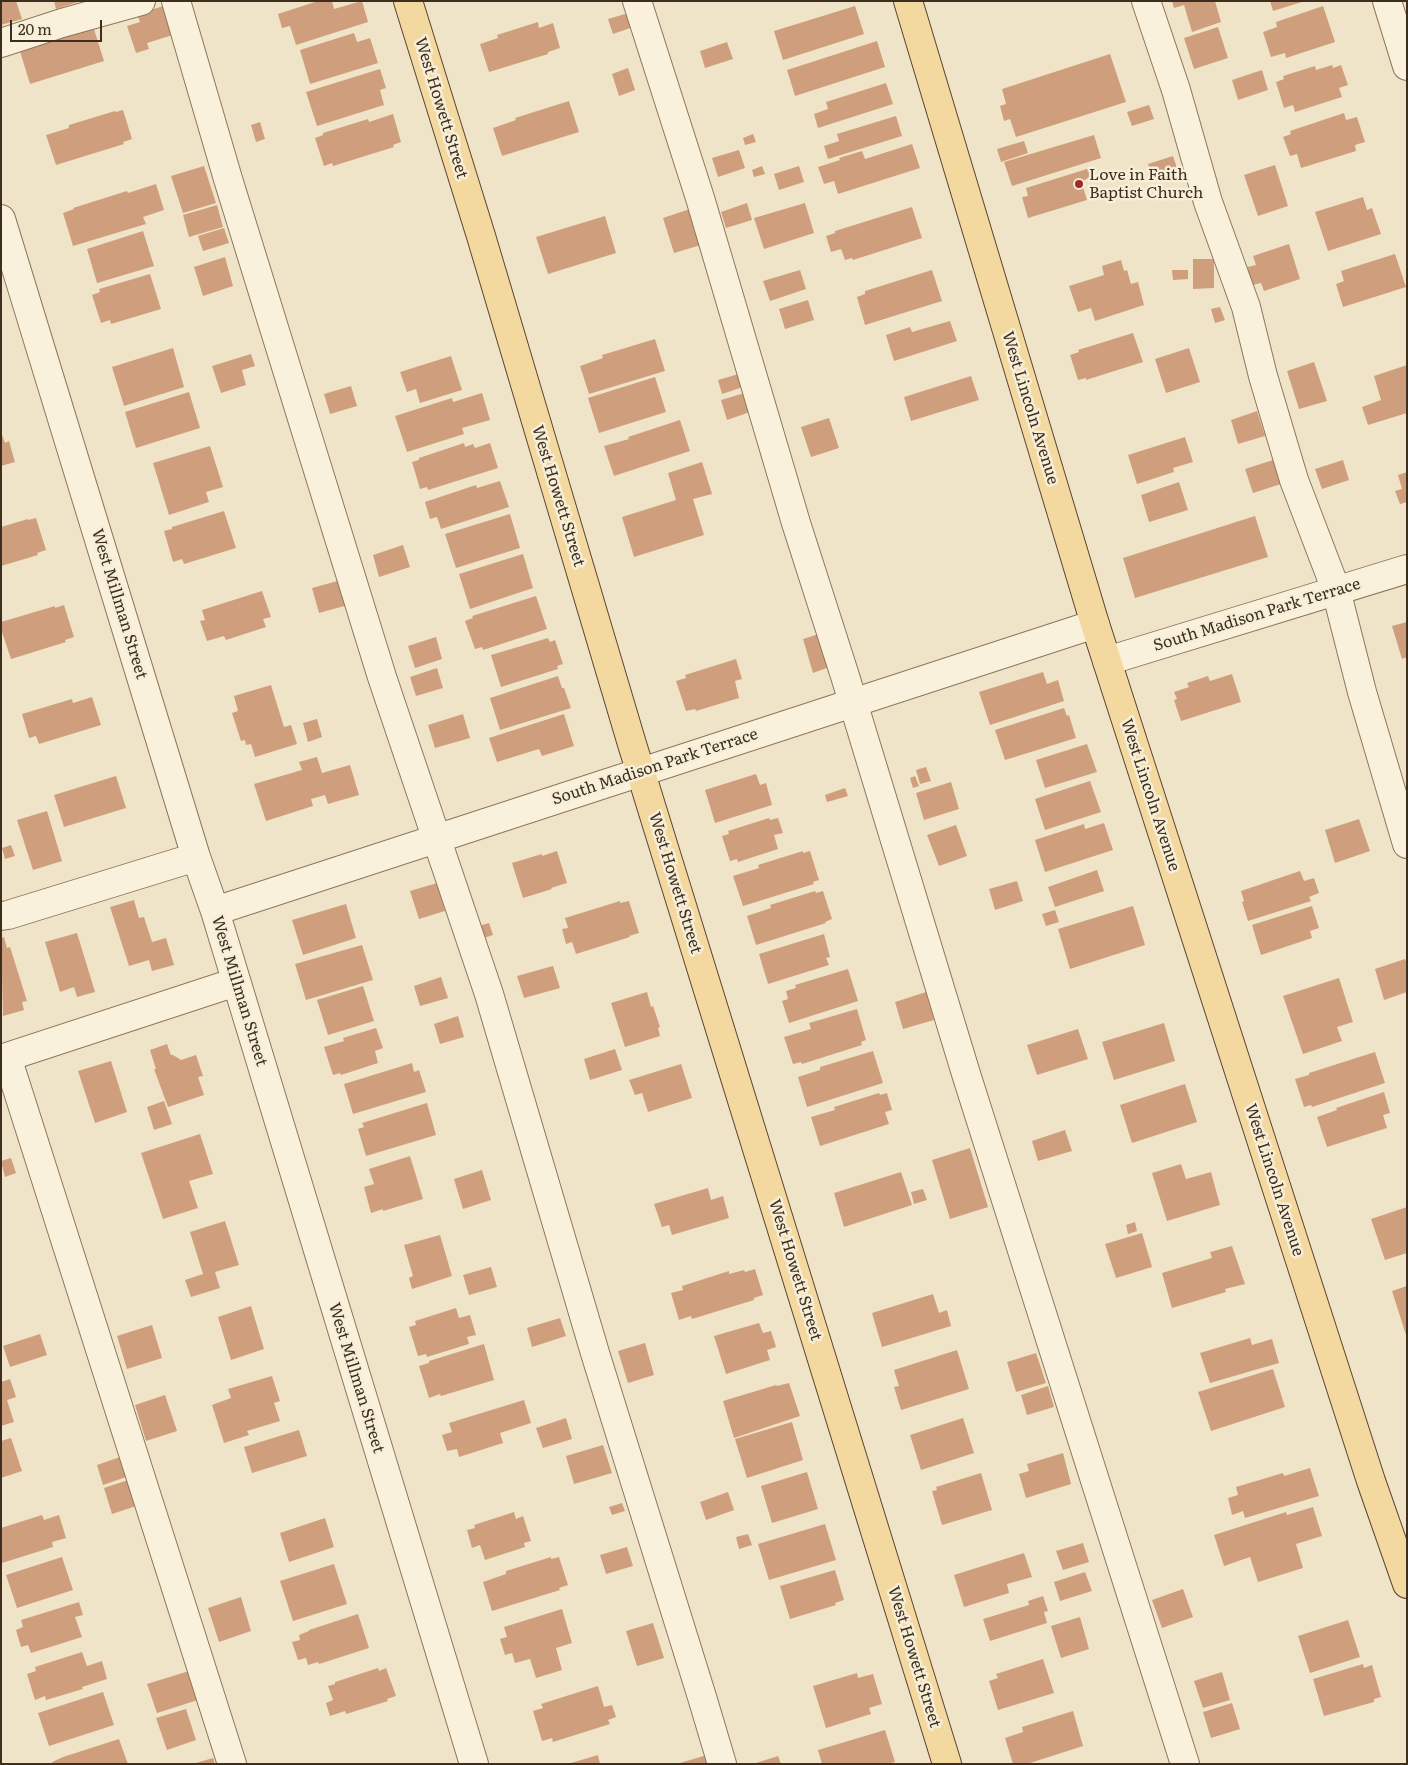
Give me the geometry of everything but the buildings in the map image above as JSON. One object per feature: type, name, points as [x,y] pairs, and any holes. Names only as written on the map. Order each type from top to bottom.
[{"type":"main road","name":"West Howett Street","points":[[408,1],[481,236],[641,772],[947,1764]]},
{"type":"main road","name":"West Lincoln Avenue","points":[[908,1],[1095,624],[1371,1481],[1407,1584]]},
{"type":"street","points":[[1,43],[62,23],[141,1]]},
{"type":"street","points":[[176,1],[228,179],[382,677],[489,994],[595,1353],[700,1687],[722,1764]]},
{"type":"street","points":[[637,1],[697,188],[796,523],[845,676],[970,1087],[1185,1764]]},
{"type":"street","points":[[1146,1],[1176,90],[1208,202],[1246,307],[1263,376],[1294,480],[1336,590],[1362,692],[1407,844]]},
{"type":"street","points":[[1387,1],[1407,66]]},
{"type":"street","name":"West Millman Street","points":[[1,219],[196,857],[215,911],[474,1764]]},
{"type":"street","name":"South Madison Park Terrace","points":[[1107,661],[1407,569]]},
{"type":"street","name":"South Madison Park Terrace","points":[[215,911],[1095,624]]},
{"type":"street","points":[[1,916],[196,857]]},
{"type":"street","points":[[232,1764],[4,1058],[236,982]]},
{"type":"place","name":"Love in Faith Baptist Church","points":[[1079,184]]}]
